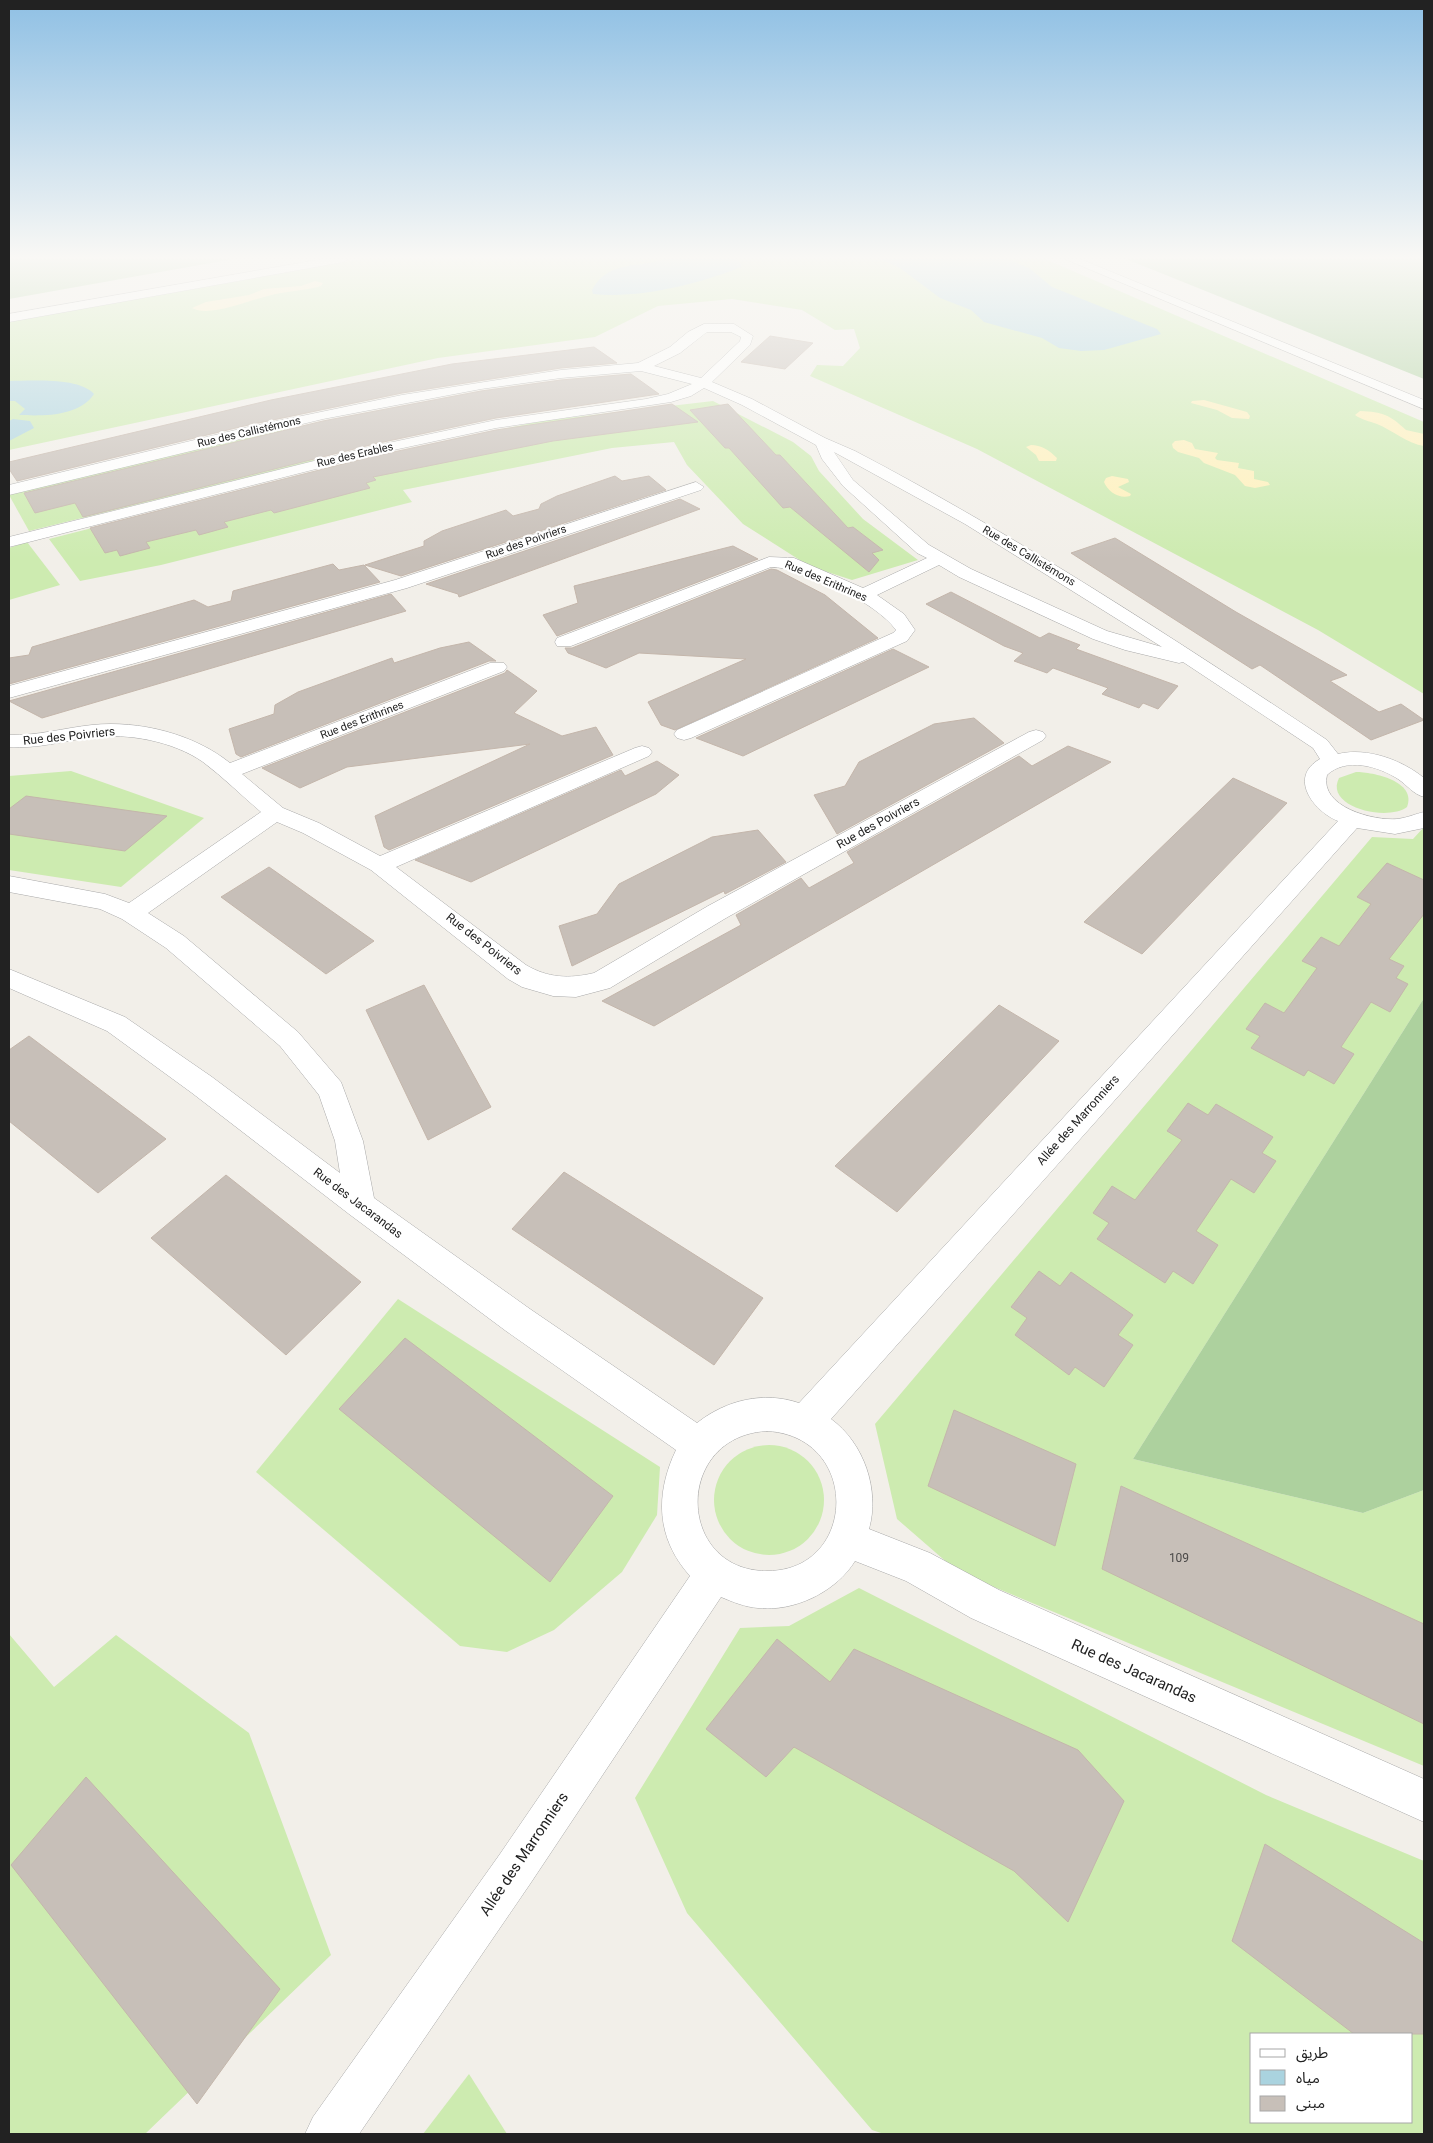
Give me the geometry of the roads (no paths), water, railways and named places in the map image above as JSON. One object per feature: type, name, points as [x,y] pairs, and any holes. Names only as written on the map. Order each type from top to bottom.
[{"type":"street","name":"Rue des Callistémons","points":[[641,366],[655,359]]},
{"type":"street","name":"Rue des Callistémons","points":[[703,383],[728,359]]},
{"type":"street","points":[[1311,359],[1424,406]]},
{"type":"street","name":"Rue des Callistémons","points":[[9,490],[338,412],[443,390],[556,373],[641,366],[703,383],[848,454],[993,533],[1162,638],[1320,744],[1333,762]]},
{"type":"street","name":"Rue des Erables","points":[[9,542],[374,450],[505,423],[646,404],[686,393],[703,383]]},
{"type":"street","points":[[822,442],[823,449],[848,483],[910,540],[939,559],[1100,635],[1132,646],[1192,659]]},
{"type":"street","name":"Rue des Poivriers","points":[[9,692],[401,584],[696,487]]},
{"type":"street","points":[[862,595],[939,559]]},
{"type":"street","name":"Rue des Erithrines","points":[[564,642],[770,562],[788,562],[862,595],[895,615],[906,630],[900,637],[684,734]]},
{"type":"street","name":"Rue des Erithrines","points":[[227,772],[497,667]]},
{"type":"street","name":"Rue des Poivriers","points":[[9,741],[27,742],[93,731],[138,732],[164,736],[209,757],[275,813],[311,828],[379,865],[517,972],[531,980],[552,986],[576,987],[601,981],[717,912],[1036,736]]},
{"type":"street","points":[[379,865],[642,752]]},
{"type":"street","points":[[1423,821],[1406,826],[1389,827],[1352,819],[1329,805],[1316,790],[1315,779],[1318,770],[1333,762],[1357,759],[1385,765],[1411,777],[1424,790]]},
{"type":"street","points":[[131,913],[275,813]]},
{"type":"street","name":"Allée des Marronniers","points":[[805,1422],[1352,819]]},
{"type":"street","points":[[9,884],[105,902],[131,913],[175,942],[261,1013],[289,1039],[331,1090],[349,1141],[360,1205]]},
{"type":"street","name":"Rue des Jacarandas","points":[[9,978],[63,999],[116,1024],[202,1085],[360,1205],[518,1320],[699,1445]]},
{"type":"street","points":[[776,1413],[805,1422],[822,1435],[837,1451],[850,1478],[853,1509],[846,1539],[841,1551],[824,1571],[802,1585],[770,1592],[750,1590],[726,1580],[715,1572],[695,1550],[684,1524],[682,1510],[681,1496],[686,1468],[699,1445],[721,1425],[747,1414],[776,1413]]},
{"type":"street","name":"Rue des Jacarandas","points":[[846,1539],[917,1566],[985,1604],[1424,1801]]},
{"type":"street","name":"Allée des Marronniers","points":[[330,2134],[515,1869],[715,1572]]},
{"type":"water","points":[[9,381],[66,382],[87,389],[94,394],[79,407],[60,414],[19,415],[25,409],[15,401],[9,401]]},
{"type":"water","points":[[13,419],[30,421],[34,428],[9,441],[9,421]]}]
